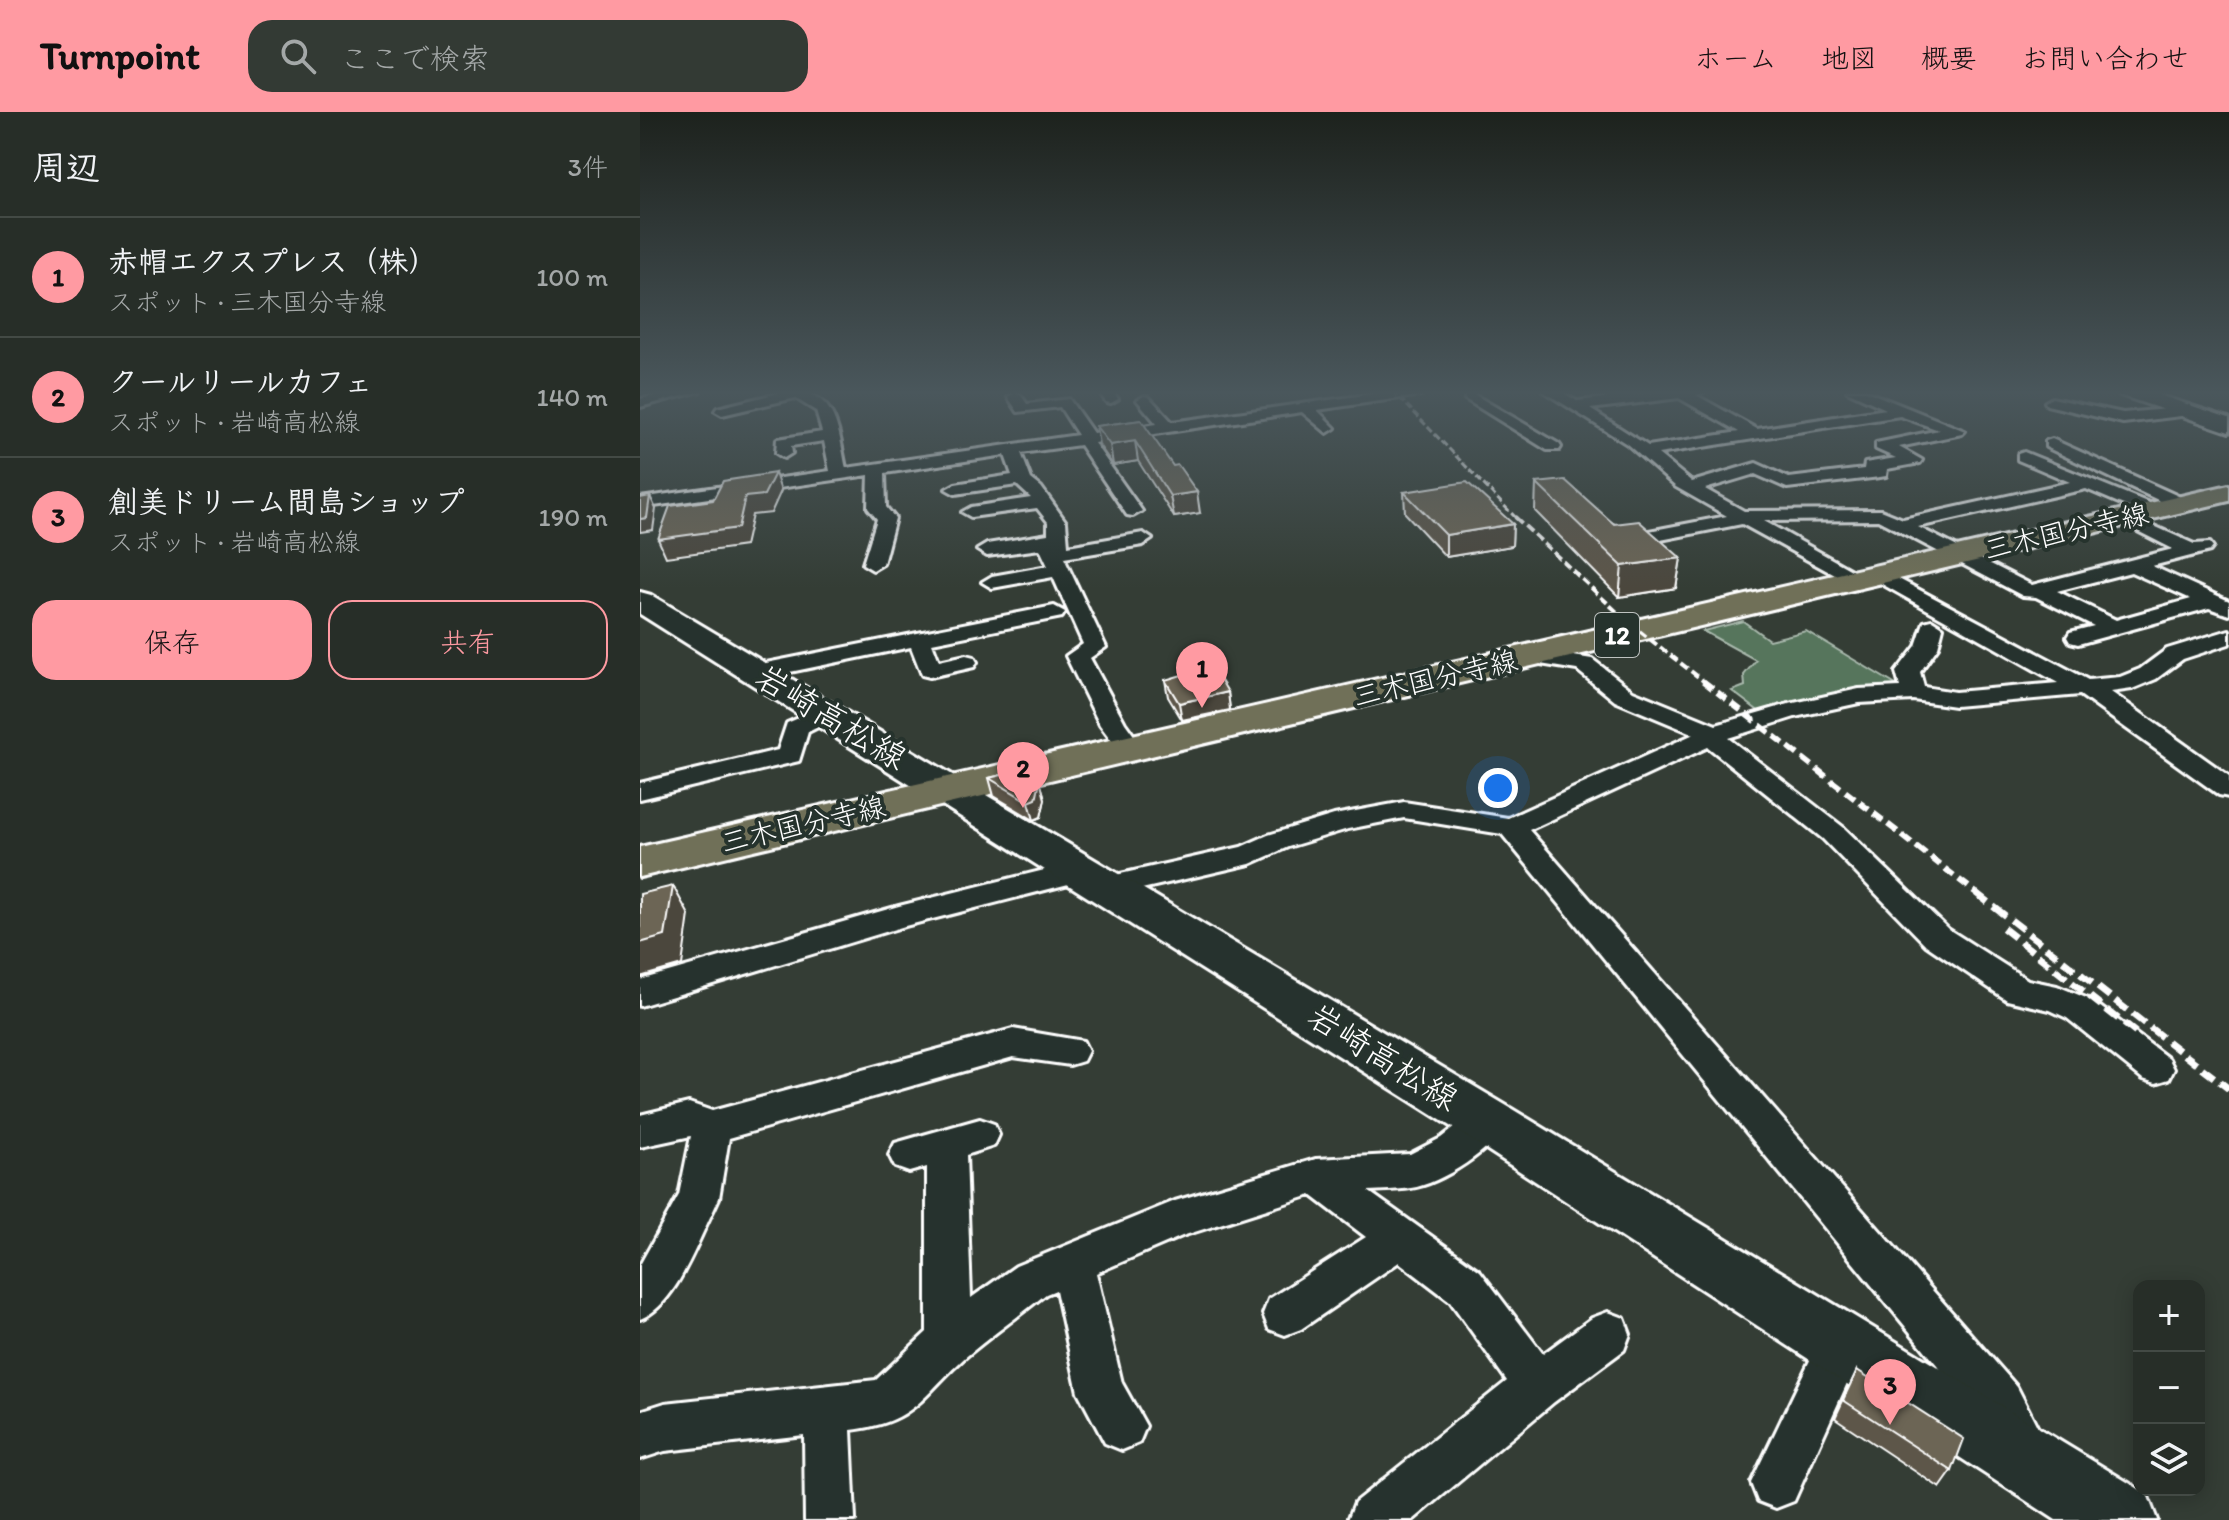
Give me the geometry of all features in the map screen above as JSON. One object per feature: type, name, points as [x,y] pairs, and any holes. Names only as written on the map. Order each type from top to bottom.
[{"type":"main road","name":"三木国分寺線","points":[[640,862],[2201,502]]},
{"type":"main road","name":"岩崎高松線","points":[[643,606],[950,790],[1488,1122],[2121,1520]]},
{"type":"street","points":[[835,457],[839,476]]},
{"type":"street","points":[[640,503],[962,457]]},
{"type":"street","points":[[1014,457],[1023,479],[1057,522],[1053,540],[1058,570],[1095,647],[1077,656],[1113,725],[1130,748]]},
{"type":"street","points":[[1098,457],[1133,511]]},
{"type":"street","points":[[1651,457],[1690,488],[1743,517],[2087,688],[2229,789]]},
{"type":"street","points":[[1690,488],[1756,468],[1787,483],[1880,472],[1871,467],[1914,460],[1906,457]]},
{"type":"street","points":[[2024,457],[2087,484],[2201,502]]},
{"type":"street","points":[[2085,457],[2201,502]]},
{"type":"street","points":[[873,564],[886,518],[877,508],[877,470]]},
{"type":"street","points":[[955,489],[1023,479]]},
{"type":"street","points":[[1901,525],[2087,484]]},
{"type":"street","points":[[971,512],[1042,502]]},
{"type":"street","points":[[1635,539],[1743,517],[1881,515],[2030,592],[2198,549],[2121,518]]},
{"type":"street","points":[[1053,540],[1059,553],[1143,539]]},
{"type":"street","points":[[987,550],[1053,540]]},
{"type":"street","points":[[2133,565],[2219,605]]},
{"type":"street","points":[[992,582],[1058,570]]},
{"type":"street","points":[[2038,590],[2114,627]]},
{"type":"street","points":[[2078,637],[2219,605]]},
{"type":"street","points":[[756,672],[1054,612]]},
{"type":"street","points":[[1913,693],[1908,672],[1927,647],[1932,627]]},
{"type":"street","points":[[920,640],[930,670],[966,662]]},
{"type":"street","points":[[640,993],[899,917],[1094,879],[1250,855],[1278,841],[1344,821],[1404,810],[1511,827],[1712,735],[1859,696],[1913,693],[1955,699],[2087,688],[2138,679],[2175,654],[2217,640],[2229,654]]},
{"type":"street","points":[[1530,656],[1584,664],[1624,696],[1712,735],[1833,833],[1937,937],[2019,991],[2057,999],[2079,1009],[2156,1069]]},
{"type":"street","points":[[640,791],[790,755],[796,728],[825,714]]},
{"type":"street","points":[[1511,827],[2000,1404],[2036,1468]]},
{"type":"street","points":[[640,1131],[689,1119],[712,1127],[1013,1043],[1070,1051]]},
{"type":"street","points":[[640,1435],[665,1427],[878,1403],[897,1394],[950,1341],[1031,1280],[1175,1220],[1316,1176],[1414,1171],[1455,1150],[1488,1122]]},
{"type":"street","points":[[640,1298],[655,1280],[699,1198],[712,1127]]},
{"type":"street","points":[[945,1145],[950,1341]]},
{"type":"street","points":[[1316,1176],[1465,1286],[1538,1386]]},
{"type":"street","points":[[1285,1314],[1400,1238]]},
{"type":"street","points":[[1072,1263],[1101,1392],[1122,1426]]},
{"type":"street","points":[[1373,1520],[1538,1386],[1608,1334]]},
{"type":"street","points":[[1776,1483],[1841,1345]]},
{"type":"street","points":[[827,1411],[830,1520]]},
{"type":"green space","points":[[1743,621],[1769,640],[1806,631],[1896,685],[1896,691],[1765,716],[1732,691],[1745,686],[1744,675],[1756,660],[1703,631]]},
{"type":"building","points":[[1145,457],[1167,457],[1173,466],[1178,465],[1197,492],[1170,496]]},
{"type":"building","points":[[775,473],[764,495],[745,497],[738,528],[658,539],[670,506],[713,500],[723,481]]},
{"type":"building","points":[[1565,480],[1614,524],[1639,521],[1681,558],[1622,566],[1536,483]]},
{"type":"building","points":[[1467,482],[1513,524],[1446,535],[1404,492]]},
{"type":"building","points":[[650,496],[647,518],[640,519],[640,498]]},
{"type":"building","points":[[1212,666],[1228,692],[1179,703],[1165,680]]},
{"type":"building","points":[[1036,767],[1040,781],[1036,799],[1029,802],[989,778]]},
{"type":"building","points":[[673,886],[665,936],[640,943],[640,894]]},
{"type":"building","points":[[1857,1370],[1964,1439],[1952,1471],[1843,1400]]},
{"type":"railway","points":[[1457,457],[1516,518]]},
{"type":"railway","points":[[1516,518],[1629,623],[1706,683]]},
{"type":"railway","points":[[1703,681],[1979,895]]},
{"type":"railway","points":[[1976,893],[2229,1089]]},
{"type":"railway","points":[[2003,928],[2136,1033]]},
{"type":"place","name":"赤帽エクスプレス（株）","points":[[1202,708]]},
{"type":"place","name":"クールリールカフェ","points":[[1023,808]]},
{"type":"place","name":"創美ドリーム間島ショップ","points":[[1890,1425]]}]
